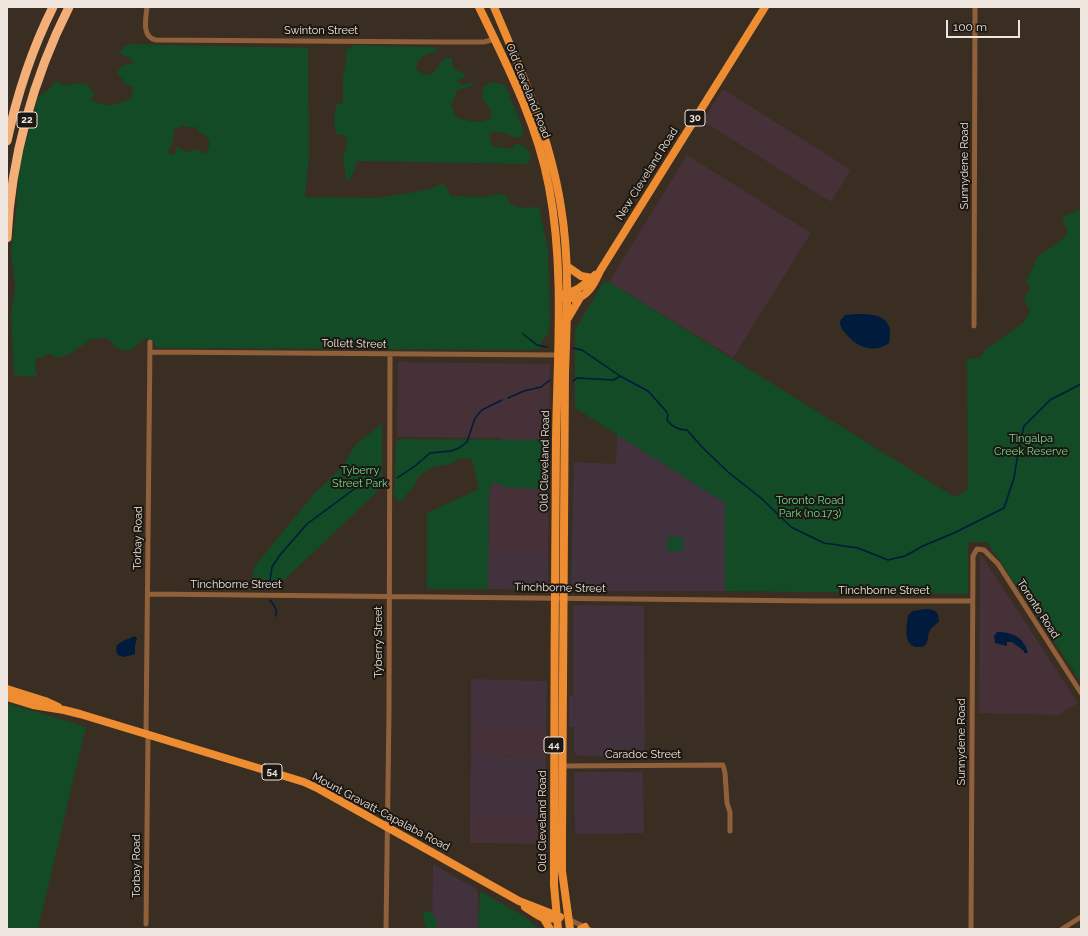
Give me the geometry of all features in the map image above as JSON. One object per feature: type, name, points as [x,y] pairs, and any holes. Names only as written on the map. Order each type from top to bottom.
[{"type":"highway","name":"22","points":[[7,141],[28,68],[53,7]]},
{"type":"highway","name":"22","points":[[7,238],[11,197],[25,125],[44,66],[69,7]]},
{"type":"main road","name":"Old Cleveland Road","points":[[479,7],[495,39],[527,113],[545,169],[554,215],[558,296],[557,355],[562,871],[570,929]]},
{"type":"main road","name":"Old Cleveland Road","points":[[494,7],[525,82],[549,152],[562,207],[568,268],[554,856],[556,917],[558,929]]},
{"type":"main road","name":"New Cleveland Road","points":[[558,296],[580,296],[586,292],[596,280],[600,271],[765,7]]},
{"type":"main road","points":[[568,268],[581,276],[592,278]]},
{"type":"main road","name":"New Cleveland Road","points":[[568,296],[600,271]]},
{"type":"main road","points":[[567,319],[578,302],[580,296]]},
{"type":"main road","name":"Mount Gravatt-Capalaba Road","points":[[7,689],[45,701],[64,710],[304,782],[519,900],[556,917],[568,919]]},
{"type":"main road","name":"Mount Gravatt-Capalaba Road","points":[[7,697],[46,708],[64,710]]},
{"type":"main road","points":[[532,905],[544,906],[549,904],[555,896]]},
{"type":"main road","name":"Mount Gravatt-Capalaba Road","points":[[519,900],[524,906],[544,919],[553,919],[556,917]]},
{"type":"main road","name":"54","points":[[544,919],[550,929]]},
{"type":"street","name":"Swinton Street","points":[[147,7],[146,28],[149,36],[156,40],[484,42],[495,39]]},
{"type":"street","name":"Sunnydene Road","points":[[974,326],[975,7]]},
{"type":"street","name":"Torbay Road","points":[[146,924],[150,342]]},
{"type":"street","name":"Tollett Street","points":[[150,352],[390,355],[557,355]]},
{"type":"street","name":"Tyberry Street","points":[[386,929],[389,747],[390,355]]},
{"type":"street","name":"Toronto Road","points":[[972,556],[977,549],[984,550],[998,564],[1081,693]]},
{"type":"street","name":"Sunnydene Road","points":[[971,929],[972,556]]},
{"type":"street","name":"Tinchborne Street","points":[[148,594],[559,599],[972,601]]},
{"type":"street","name":"Caradoc Street","points":[[562,766],[723,765],[727,803],[730,812],[730,831]]},
{"type":"street","points":[[1062,929],[1081,916]]},
{"type":"street","points":[[568,919],[585,928]]},
{"type":"shaded area","points":[[723,89],[851,170],[831,202],[703,121]]},
{"type":"shaded area","points":[[687,155],[811,233],[733,358],[609,282]]},
{"type":"shaded area","points":[[398,362],[550,364],[548,552],[488,552],[489,484],[502,438],[397,437]]},
{"type":"shaded area","points":[[617,434],[725,503],[725,591],[571,591],[574,462],[616,464]]},
{"type":"shaded area","points":[[488,552],[548,552],[548,590],[488,589]]},
{"type":"shaded area","points":[[980,553],[1078,703],[1058,715],[979,713]]},
{"type":"shaded area","points":[[573,605],[644,606],[645,757],[581,756],[574,752],[574,727],[569,727],[569,696],[573,696]]},
{"type":"shaded area","points":[[471,679],[547,681],[546,725],[471,725]]},
{"type":"shaded area","points":[[471,725],[546,725],[546,756],[471,755]]},
{"type":"shaded area","points":[[471,755],[546,756],[545,815],[470,815]]},
{"type":"shaded area","points":[[574,772],[643,772],[644,833],[575,834]]},
{"type":"shaded area","points":[[470,815],[545,815],[545,844],[470,843]]},
{"type":"shaded area","points":[[433,864],[478,890],[478,929],[432,929]]},
{"type":"green space","points":[[130,44],[308,48],[309,157],[305,197],[378,198],[432,189],[437,185],[444,184],[451,196],[485,197],[496,194],[506,195],[511,204],[515,206],[539,207],[548,249],[550,323],[547,336],[541,341],[541,349],[162,348],[156,347],[150,339],[143,339],[134,348],[128,351],[118,349],[107,338],[91,339],[73,352],[59,358],[49,354],[36,359],[35,369],[37,376],[27,377],[14,375],[11,315],[15,287],[11,250],[16,214],[19,167],[38,97],[47,91],[56,81],[64,85],[85,83],[94,92],[91,100],[97,103],[111,105],[131,98],[133,88],[126,84],[117,73],[121,66],[133,63],[131,58],[120,54],[123,47]],"holes":[[[183,126],[191,128],[198,127],[197,132],[203,134],[208,139],[209,147],[206,152],[203,154],[197,149],[186,152],[178,147],[172,155],[167,152],[173,144],[174,129]]]},
{"type":"green space","points":[[355,45],[434,47],[438,50],[421,58],[417,64],[416,69],[425,75],[432,74],[444,59],[452,57],[452,65],[456,70],[465,73],[464,78],[457,81],[463,85],[469,83],[475,85],[457,90],[451,106],[456,117],[465,120],[477,122],[491,118],[490,109],[482,99],[483,87],[493,82],[505,85],[523,129],[522,136],[517,138],[496,132],[489,134],[492,146],[511,149],[515,144],[521,144],[527,149],[531,158],[528,164],[357,161],[354,172],[349,181],[346,177],[343,159],[347,145],[346,135],[337,135],[334,123],[334,114],[338,103],[343,104],[343,77],[346,61],[346,50]]},
{"type":"green space","name":"Toronto Road Park (no.173)","points":[[1081,209],[1081,682],[987,542],[968,542],[968,594],[725,591],[725,503],[575,408],[575,330],[603,283],[609,282],[953,496],[960,495],[968,488],[967,359],[981,357],[985,350],[1024,322],[1030,311],[1025,302],[1024,296],[1030,291],[1030,287],[1026,282],[1038,256],[1061,241],[1068,233],[1062,217]]},
{"type":"green space","name":"Tyberry Street Park","points":[[382,424],[382,487],[275,589],[252,589],[254,567],[313,495],[343,466],[356,444]]},
{"type":"green space","points":[[401,439],[548,440],[547,490],[504,487],[497,483],[492,483],[489,493],[488,589],[427,589],[427,513],[479,489],[472,460],[460,458],[448,465],[433,467],[419,476],[413,488],[400,502],[394,497],[396,442]]},
{"type":"green space","points":[[668,537],[683,537],[683,551],[667,551]]},
{"type":"green space","points":[[7,703],[86,727],[38,929],[7,929]]},
{"type":"green space","points":[[480,891],[527,918],[539,929],[478,929]]},
{"type":"green space","points":[[431,911],[436,918],[437,929],[426,929],[423,918],[424,912]]},
{"type":"water","points":[[866,314],[881,317],[885,320],[890,330],[889,343],[878,348],[866,348],[851,339],[842,329],[840,321],[845,315]]},
{"type":"water","points":[[926,609],[933,610],[937,613],[939,621],[928,634],[925,645],[922,647],[917,647],[909,643],[907,639],[906,629],[908,615],[913,611]]},
{"type":"water","points":[[997,632],[1017,636],[1024,643],[1028,653],[1024,653],[1024,651],[1012,642],[1007,642],[1007,646],[995,643],[994,636]]},
{"type":"water","points":[[135,636],[137,639],[135,654],[124,657],[118,655],[116,651],[117,645]]},
{"type":"waterway","points":[[523,334],[537,345],[547,347]]},
{"type":"waterway","points":[[573,348],[582,350],[620,376],[648,391],[666,411],[668,415],[667,420],[671,425],[678,429],[687,430],[728,472],[761,498],[791,527],[824,543],[858,548],[888,560],[905,556],[1004,508],[1014,478],[1024,426],[1050,400],[1081,384]]},
{"type":"waterway","points":[[573,381],[577,378],[613,380],[619,377]]},
{"type":"waterway","points":[[508,398],[524,391],[541,387],[550,380]]},
{"type":"waterway","points":[[397,478],[415,466],[430,453],[451,451],[459,448],[467,442],[475,418],[482,410],[502,400]]},
{"type":"waterway","points":[[269,588],[272,567],[280,555],[307,524],[361,484],[381,478]]},
{"type":"waterway","points":[[270,600],[276,609],[276,616]]},
{"type":"park label","name":"Tingalpa Creek Reserve","points":[[1031,445]]}]
